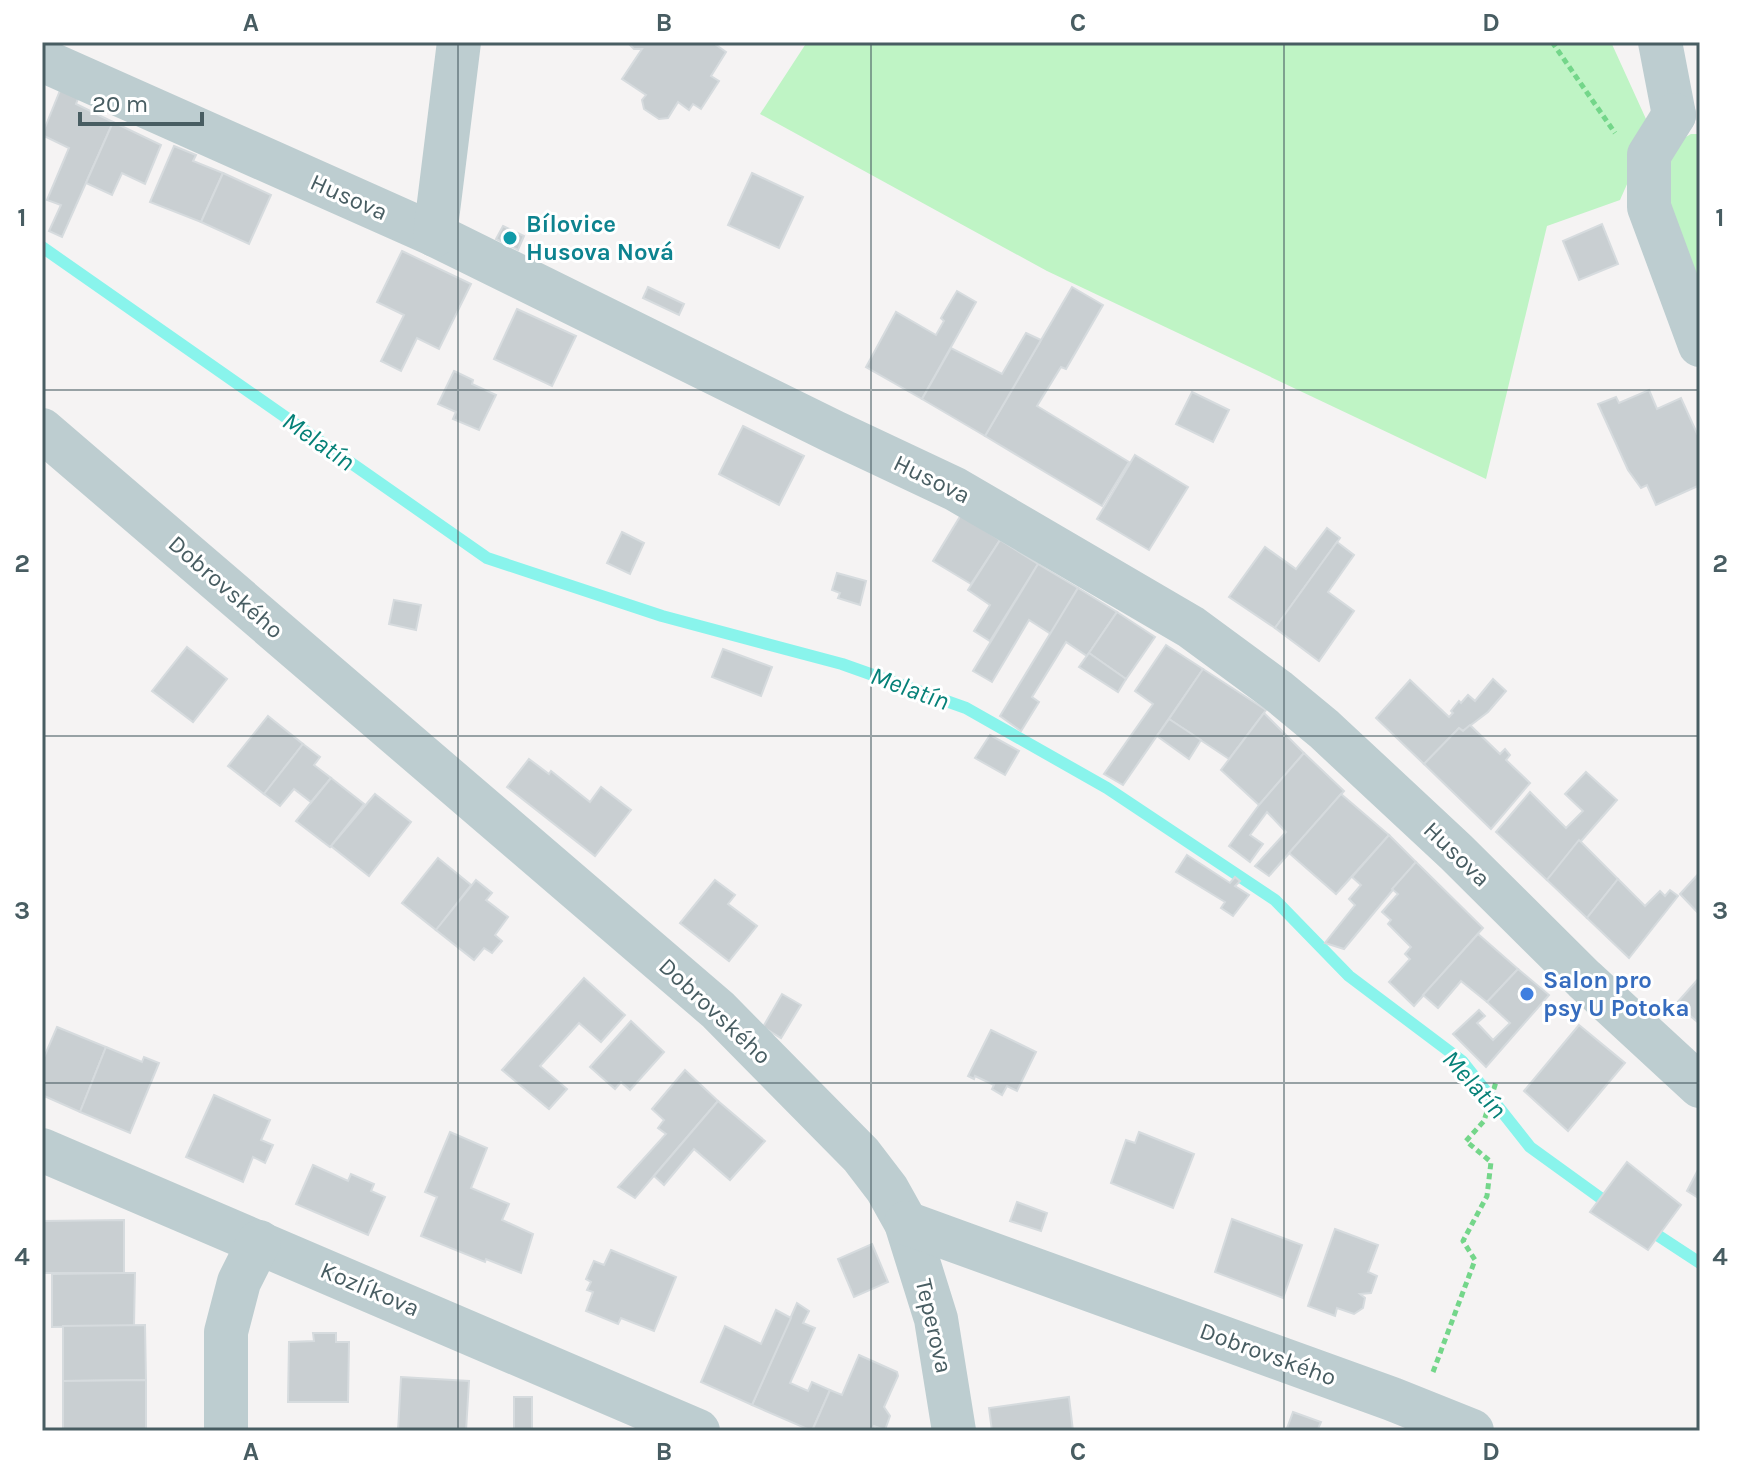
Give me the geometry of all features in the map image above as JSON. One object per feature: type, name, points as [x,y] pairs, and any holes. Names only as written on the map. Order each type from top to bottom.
[{"type":"street","points":[[435,235],[459,42]]},
{"type":"street","points":[[1660,42],[1687,115],[1649,155],[1649,207],[1700,345]]},
{"type":"street","name":"Husova","points":[[42,60],[435,235],[955,489],[1191,627],[1324,729],[1700,1086]]},
{"type":"street","name":"Dobrovského","points":[[42,430],[718,1010],[861,1155],[887,1189],[906,1223],[1400,1413],[1472,1431]]},
{"type":"street","name":"Kozlíkova","points":[[42,1150],[698,1431]]},
{"type":"street","name":"Teperova","points":[[906,1223],[936,1319],[954,1431]]},
{"type":"street","points":[[226,1431],[226,1332],[239,1282],[259,1242]]},
{"type":"path","points":[[1552,42],[1611,130],[1649,155]]},
{"type":"path","points":[[1400,1413],[1475,1260],[1463,1241],[1487,1196],[1491,1162],[1466,1141],[1484,1121],[1496,1082]]},
{"type":"green space","points":[[807,42],[1611,42],[1651,130],[1620,200],[1547,226],[1486,479],[1047,271],[760,114]]},
{"type":"green space","points":[[1691,134],[1700,134],[1700,296],[1664,200],[1670,146]]},
{"type":"building","points":[[627,42],[712,42],[726,52],[711,76],[719,81],[701,109],[693,104],[689,110],[678,102],[668,118],[659,119],[644,109],[642,100],[646,95],[622,79],[642,49],[634,49]]},
{"type":"building","points":[[61,88],[79,96],[76,104],[113,122],[62,237],[49,231],[61,205],[47,200],[69,148],[42,135]]},
{"type":"building","points":[[113,122],[161,145],[145,184],[122,173],[112,195],[86,183]]},
{"type":"building","points":[[174,146],[196,155],[193,161],[223,173],[201,222],[150,202]]},
{"type":"building","points":[[223,173],[271,195],[249,244],[201,222]]},
{"type":"building","points":[[752,173],[803,197],[779,248],[728,225]]},
{"type":"building","points":[[1602,224],[1618,264],[1579,280],[1563,241]]},
{"type":"building","name":"Bílovice Husova Nová","points":[[503,226],[524,236],[518,250],[496,239]]},
{"type":"building","points":[[402,251],[471,284],[439,349],[417,338],[401,371],[381,361],[404,315],[377,302]]},
{"type":"building","points":[[648,287],[684,304],[679,315],[643,298]]},
{"type":"building","points":[[1072,287],[1103,305],[1066,369],[1061,367],[1037,406],[1129,462],[1102,506],[985,436]]},
{"type":"building","points":[[957,291],[976,302],[922,399],[866,367],[896,312],[936,335],[944,321],[941,318]]},
{"type":"building","points":[[517,309],[576,336],[552,386],[494,359]]},
{"type":"building","points":[[1026,333],[1041,340],[985,436],[922,399],[951,348],[1002,374]]},
{"type":"building","points":[[454,371],[496,395],[479,430],[453,419],[456,412],[438,404]]},
{"type":"building","points":[[1649,390],[1657,409],[1681,398],[1700,440],[1700,485],[1656,505],[1647,485],[1641,488],[1628,470],[1598,404],[1616,397],[1619,403]]},
{"type":"building","points":[[1192,392],[1229,410],[1213,442],[1176,424]]},
{"type":"building","points":[[743,426],[804,456],[779,505],[719,474]]},
{"type":"building","points":[[1135,455],[1188,487],[1149,550],[1097,519]]},
{"type":"building","points":[[961,515],[1000,540],[971,584],[933,561]]},
{"type":"building","points":[[1327,528],[1340,538],[1275,628],[1229,597],[1265,547],[1296,569]]},
{"type":"building","points":[[622,532],[644,543],[630,574],[607,563]]},
{"type":"building","points":[[1000,540],[1038,564],[990,641],[974,631],[990,605],[968,590]]},
{"type":"building","points":[[1337,542],[1354,555],[1328,592],[1354,611],[1319,661],[1275,628]]},
{"type":"building","points":[[1038,564],[1078,588],[1051,634],[1029,620],[992,682],[973,671]]},
{"type":"building","points":[[837,573],[866,581],[860,605],[838,598],[840,593],[832,590]]},
{"type":"building","points":[[1078,588],[1117,612],[1087,656],[1066,642],[1032,697],[1039,702],[1021,731],[1000,716]]},
{"type":"building","points":[[394,600],[421,605],[416,630],[389,624]]},
{"type":"building","points":[[1117,612],[1155,637],[1126,679],[1089,653]]},
{"type":"building","points":[[1166,645],[1203,669],[1123,785],[1104,774],[1153,704],[1135,691]]},
{"type":"building","points":[[187,647],[227,679],[193,722],[152,691]]},
{"type":"building","points":[[723,649],[772,667],[761,696],[712,677]]},
{"type":"building","points":[[1089,653],[1126,679],[1118,692],[1079,667]]},
{"type":"building","points":[[1203,669],[1266,710],[1229,759],[1169,719]]},
{"type":"building","points":[[1493,679],[1506,691],[1488,712],[1463,731],[1459,728],[1424,764],[1376,718],[1410,680],[1449,717],[1459,701],[1461,703],[1468,695],[1475,701]]},
{"type":"building","points":[[1264,713],[1304,753],[1259,805],[1221,770]]},
{"type":"building","points":[[268,716],[303,744],[264,794],[228,766]]},
{"type":"building","points":[[1169,719],[1201,740],[1189,759],[1157,736]]},
{"type":"building","points":[[1470,725],[1500,754],[1505,749],[1510,755],[1506,760],[1530,783],[1491,829],[1424,764],[1459,728],[1463,731]]},
{"type":"building","points":[[990,735],[1019,751],[1005,775],[975,758]]},
{"type":"building","points":[[303,744],[320,757],[314,765],[331,778],[311,802],[294,789],[280,806],[264,794]]},
{"type":"building","points":[[1304,753],[1344,791],[1269,876],[1255,866],[1286,832],[1267,812],[1250,835],[1263,844],[1250,862],[1229,846]]},
{"type":"building","points":[[529,759],[549,774],[551,771],[590,802],[601,787],[631,810],[595,856],[507,787]]},
{"type":"building","points":[[1586,772],[1617,800],[1547,880],[1496,832],[1530,792],[1566,828],[1583,811],[1565,794]]},
{"type":"building","points":[[331,778],[364,804],[330,847],[296,821]]},
{"type":"building","points":[[375,794],[411,822],[369,876],[331,846]]},
{"type":"building","points":[[1341,794],[1389,835],[1336,894],[1289,853]]},
{"type":"building","points":[[1389,835],[1416,862],[1344,949],[1325,943],[1355,905],[1349,899],[1361,885],[1352,877]]},
{"type":"building","points":[[1579,840],[1618,879],[1587,918],[1547,880]]},
{"type":"building","points":[[1187,855],[1230,883],[1235,877],[1240,881],[1235,886],[1249,895],[1233,916],[1221,908],[1225,902],[1176,872]]},
{"type":"building","points":[[438,858],[471,885],[436,930],[402,903]]},
{"type":"building","points":[[1416,862],[1483,928],[1414,1006],[1389,982],[1410,959],[1405,954],[1411,947],[1388,924],[1391,920],[1382,912],[1398,894],[1392,889]]},
{"type":"building","points":[[1700,872],[1700,915],[1680,894]]},
{"type":"building","points":[[1618,879],[1645,906],[1660,891],[1665,896],[1670,890],[1678,896],[1629,958],[1587,918]]},
{"type":"building","points":[[476,880],[492,893],[486,900],[508,917],[495,935],[502,941],[492,953],[484,948],[474,960],[436,930]]},
{"type":"building","points":[[715,880],[735,895],[728,904],[757,926],[729,961],[680,923]]},
{"type":"building","points":[[1478,934],[1518,969],[1487,1002],[1461,981],[1438,1008],[1423,995]]},
{"type":"building","points":[[1518,969],[1549,995],[1486,1067],[1453,1034],[1479,1010],[1485,1016],[1477,1023],[1493,1040],[1510,1023],[1487,1002]]},
{"type":"building","points":[[1700,977],[1700,1024],[1676,1004]]},
{"type":"building","points":[[584,978],[625,1015],[601,1042],[579,1023],[540,1066],[567,1089],[549,1109],[502,1070]]},
{"type":"building","points":[[782,994],[801,1005],[781,1038],[763,1027]]},
{"type":"building","points":[[631,1021],[664,1052],[630,1090],[621,1082],[615,1089],[590,1067]]},
{"type":"building","points":[[1579,1025],[1625,1063],[1568,1131],[1524,1091]]},
{"type":"building","points":[[57,1027],[106,1047],[80,1112],[42,1095],[42,1062]]},
{"type":"building","points":[[991,1030],[1036,1052],[1017,1091],[1007,1086],[1002,1095],[992,1089],[994,1085],[968,1076]]},
{"type":"building","points":[[106,1047],[142,1062],[144,1057],[159,1063],[130,1133],[80,1112]]},
{"type":"building","points":[[685,1070],[718,1101],[635,1198],[618,1187],[666,1134],[658,1128],[664,1120],[652,1109]]},
{"type":"building","points":[[214,1095],[270,1120],[261,1140],[273,1145],[265,1163],[253,1157],[243,1182],[186,1157]]},
{"type":"building","points":[[718,1101],[765,1141],[730,1180],[694,1149],[664,1185],[654,1176]]},
{"type":"building","points":[[450,1132],[487,1148],[471,1188],[509,1204],[502,1220],[533,1234],[521,1273],[421,1236],[437,1197],[425,1192]]},
{"type":"building","points":[[1139,1132],[1194,1154],[1173,1208],[1111,1183],[1126,1140],[1135,1143]]},
{"type":"building","points":[[1627,1162],[1681,1205],[1648,1250],[1590,1212]]},
{"type":"building","points":[[313,1165],[348,1181],[351,1174],[374,1184],[371,1191],[385,1197],[368,1235],[296,1204]]},
{"type":"building","points":[[1700,1166],[1700,1199],[1687,1191]]},
{"type":"building","points":[[1017,1202],[1047,1213],[1041,1231],[1010,1221]]},
{"type":"building","points":[[1232,1219],[1302,1245],[1283,1298],[1215,1272]]},
{"type":"building","points":[[124,1220],[124,1273],[42,1273],[42,1221]]},
{"type":"building","points":[[1335,1229],[1378,1245],[1368,1272],[1377,1276],[1371,1293],[1360,1294],[1365,1298],[1363,1308],[1354,1314],[1337,1308],[1335,1316],[1308,1306]]},
{"type":"building","points":[[872,1244],[888,1282],[854,1297],[838,1259]]},
{"type":"building","points":[[611,1250],[676,1277],[654,1331],[621,1318],[618,1324],[586,1311],[593,1292],[587,1290],[591,1282],[586,1279],[594,1261],[604,1265]]},
{"type":"building","points":[[135,1273],[134,1326],[52,1327],[52,1274]]},
{"type":"building","points":[[797,1303],[809,1311],[803,1323],[815,1328],[790,1383],[808,1391],[812,1382],[830,1390],[812,1431],[752,1405]]},
{"type":"building","points":[[776,1310],[791,1318],[752,1405],[701,1382],[725,1326],[761,1344]]},
{"type":"building","points":[[145,1325],[146,1380],[63,1381],[63,1326]]},
{"type":"building","points":[[313,1333],[336,1333],[336,1342],[349,1342],[348,1402],[288,1402],[289,1342],[314,1341]]},
{"type":"building","points":[[859,1355],[897,1372],[884,1407],[890,1416],[885,1430],[874,1426],[872,1431],[812,1431],[830,1390],[842,1395]]},
{"type":"building","points":[[401,1377],[469,1381],[466,1431],[398,1431]]},
{"type":"building","points":[[146,1380],[146,1431],[63,1431],[63,1381]]},
{"type":"building","points":[[514,1397],[532,1397],[532,1430],[514,1429]]},
{"type":"building","points":[[1069,1397],[1073,1431],[992,1431],[989,1408]]},
{"type":"building","points":[[1293,1412],[1321,1422],[1317,1431],[1286,1431]]},
{"type":"waterway","name":"Melatín","points":[[42,247],[487,558],[662,616],[842,664],[966,708],[1107,788],[1275,900],[1349,976],[1462,1061],[1530,1147],[1613,1207]]},
{"type":"waterway","name":"Melatín","points":[[1645,1227],[1700,1263]]},
{"type":"place","name":"Bílovice Husova Nová","points":[[510,238]]},
{"type":"place","name":"Salon pro psy U Potoka","points":[[1527,994]]}]
